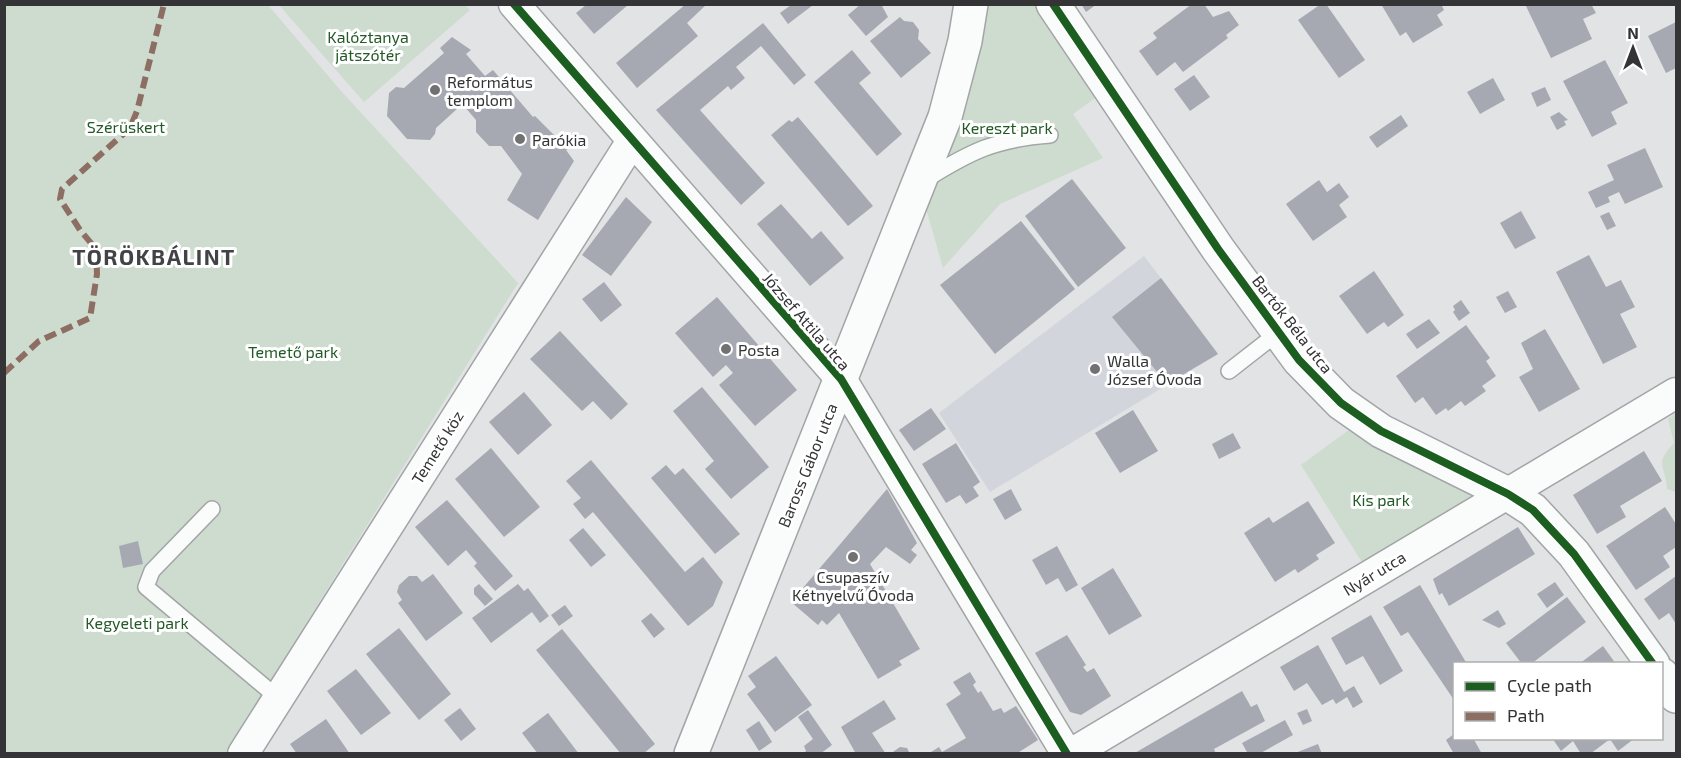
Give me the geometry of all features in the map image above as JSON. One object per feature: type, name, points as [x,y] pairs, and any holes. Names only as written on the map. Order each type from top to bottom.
[{"type":"street","name":"József Attila utca","points":[[514,4],[841,379],[1069,753]]},
{"type":"street","name":"Baross Gábor utca","points":[[691,753],[945,117],[965,41],[971,4]]},
{"type":"street","name":"Bartók Béla utca","points":[[1053,4],[1218,249],[1299,360],[1341,403],[1381,431],[1508,494],[1533,510],[1554,530],[1652,662]]},
{"type":"street","name":"Temető köz","points":[[243,753],[632,141]]},
{"type":"street","name":"Nyár utca","points":[[1069,753],[1677,393]]},
{"type":"street","points":[[1663,676],[1677,696]]},
{"type":"lane","points":[[919,184],[971,152],[1020,137],[1050,135]]},
{"type":"lane","points":[[1229,371],[1279,332]]},
{"type":"lane","points":[[212,509],[152,571],[146,587],[278,698]]},
{"type":"shaded area","name":"Walla József Óvoda","points":[[1144,256],[1218,354],[990,492],[939,413]]},
{"type":"green space","points":[[4,5],[268,5],[341,91],[518,283],[225,753],[5,753]]},
{"type":"green space","name":"Kalóztanya játszótér","points":[[279,5],[465,5],[470,10],[364,102]]},
{"type":"green space","name":"Kereszt park","points":[[971,5],[1034,5],[1093,64],[1109,88],[1073,114],[1103,158],[1000,204],[943,268],[919,184]]},
{"type":"green space","points":[[1676,413],[1676,492],[1667,489],[1662,461],[1674,443],[1668,419]]},
{"type":"green space","name":"Kis park","points":[[1353,427],[1468,490],[1470,496],[1468,504],[1365,567],[1301,465]]},
{"type":"building","points":[[686,4],[707,4],[687,23],[698,36],[637,88],[616,63]]},
{"type":"building","points":[[861,4],[881,4],[888,17],[866,36],[848,15]]},
{"type":"building","points":[[1081,4],[1097,4],[1086,12]]},
{"type":"building","points":[[1192,4],[1204,4],[1213,17],[1229,11],[1239,25],[1226,35],[1228,38],[1183,72],[1175,62],[1157,76],[1139,51],[1157,38],[1153,33]]},
{"type":"building","points":[[1321,4],[1326,4],[1365,60],[1339,78],[1298,20]]},
{"type":"building","points":[[1381,4],[1441,4],[1444,10],[1437,15],[1443,25],[1413,43],[1406,32],[1400,36]]},
{"type":"building","points":[[1525,4],[1591,4],[1596,13],[1583,19],[1592,39],[1551,58]]},
{"type":"building","points":[[586,5],[628,5],[594,34],[576,13]]},
{"type":"building","points":[[791,5],[813,5],[788,24],[780,13]]},
{"type":"building","points":[[900,17],[904,21],[913,22],[919,30],[918,39],[931,53],[901,78],[870,41]]},
{"type":"building","points":[[1676,22],[1676,68],[1666,73],[1648,36]]},
{"type":"building","points":[[763,23],[806,75],[794,85],[761,46],[736,67],[745,78],[731,90],[728,86],[700,110],[765,183],[741,205],[656,110]]},
{"type":"building","points":[[452,37],[471,50],[466,54],[485,76],[493,70],[533,117],[535,116],[568,149],[566,150],[574,161],[538,220],[507,200],[522,174],[501,146],[489,146],[476,132],[476,120],[464,106],[470,101],[468,99],[436,128],[430,140],[407,139],[387,116],[389,93],[396,87],[404,88],[444,53],[440,48]]},
{"type":"building","points":[[852,50],[871,73],[859,83],[902,134],[877,156],[814,82]]},
{"type":"building","points":[[1605,60],[1628,103],[1611,112],[1617,124],[1592,137],[1563,81]]},
{"type":"building","points":[[1194,75],[1210,97],[1190,111],[1174,89]]},
{"type":"building","points":[[1493,78],[1505,100],[1480,114],[1467,92]]},
{"type":"building","points":[[1545,87],[1551,100],[1537,107],[1531,93]]},
{"type":"building","points":[[1559,112],[1568,120],[1564,121],[1566,125],[1557,130],[1550,117]]},
{"type":"building","points":[[1401,115],[1408,126],[1377,148],[1369,137]]},
{"type":"building","points":[[798,117],[873,206],[848,226],[771,135],[789,120],[792,122]]},
{"type":"building","points":[[1645,148],[1663,187],[1625,204],[1619,192],[1608,197],[1610,202],[1596,208],[1588,192],[1614,180],[1607,165]]},
{"type":"building","points":[[1072,179],[1126,248],[1078,287],[1025,216]]},
{"type":"building","points":[[1319,180],[1327,192],[1339,183],[1349,197],[1339,205],[1347,217],[1313,241],[1286,204]]},
{"type":"building","points":[[626,197],[652,222],[611,276],[582,255]]},
{"type":"building","points":[[781,204],[812,239],[821,231],[844,258],[810,286],[757,224]]},
{"type":"building","points":[[1521,211],[1536,238],[1515,249],[1500,223]]},
{"type":"building","points":[[1609,212],[1616,226],[1607,230],[1600,216]]},
{"type":"building","points":[[1021,221],[1075,289],[995,354],[940,285]]},
{"type":"building","points":[[1589,255],[1606,287],[1621,280],[1635,307],[1620,314],[1637,347],[1603,364],[1556,272]]},
{"type":"building","points":[[1374,271],[1404,315],[1388,327],[1384,322],[1367,334],[1339,296]]},
{"type":"building","points":[[1161,278],[1218,354],[1167,384],[1112,317]]},
{"type":"building","points":[[604,282],[622,305],[601,322],[582,299]]},
{"type":"building","points":[[1508,291],[1517,307],[1505,313],[1496,297]]},
{"type":"building","name":"Posta","points":[[717,297],[797,390],[755,426],[719,385],[733,373],[726,365],[713,377],[675,333]]},
{"type":"building","points":[[1461,300],[1470,313],[1459,321],[1453,312],[1455,310],[1453,306]]},
{"type":"building","points":[[1429,319],[1440,333],[1417,349],[1406,334]]},
{"type":"building","points":[[1466,325],[1490,358],[1486,361],[1496,376],[1482,386],[1486,391],[1465,406],[1461,401],[1448,411],[1446,408],[1436,415],[1423,397],[1415,403],[1396,376]]},
{"type":"building","points":[[1545,329],[1580,389],[1539,412],[1519,377],[1533,369],[1521,343]]},
{"type":"building","points":[[560,331],[628,404],[611,420],[593,401],[582,411],[530,359]]},
{"type":"building","points":[[702,387],[769,467],[731,499],[705,469],[714,461],[673,411]]},
{"type":"building","points":[[524,392],[552,425],[518,455],[489,422]]},
{"type":"building","points":[[931,408],[946,429],[914,451],[899,430]]},
{"type":"building","points":[[1133,410],[1158,451],[1120,473],[1095,433]]},
{"type":"building","points":[[1233,433],[1241,448],[1219,459],[1212,444]]},
{"type":"building","points":[[956,443],[980,482],[973,487],[979,496],[966,504],[960,495],[946,503],[922,464]]},
{"type":"building","points":[[491,448],[540,507],[504,537],[455,479]]},
{"type":"building","points":[[1644,451],[1662,481],[1620,506],[1626,517],[1597,534],[1573,495]]},
{"type":"building","points":[[591,460],[685,572],[703,557],[723,582],[713,606],[688,626],[593,512],[585,519],[573,504],[581,498],[566,481]]},
{"type":"building","points":[[666,465],[675,475],[683,468],[740,534],[715,554],[651,478]]},
{"type":"building","points":[[887,489],[917,543],[911,550],[917,555],[910,564],[886,547],[870,564],[920,649],[899,661],[902,665],[878,679],[839,613],[827,625],[822,620],[818,625],[791,602]]},
{"type":"building","points":[[1011,489],[1022,510],[1005,520],[993,499]]},
{"type":"building","points":[[447,500],[513,576],[495,591],[474,566],[477,563],[466,550],[448,566],[415,527]]},
{"type":"building","points":[[1308,501],[1335,543],[1316,555],[1319,559],[1298,573],[1295,569],[1275,582],[1244,533],[1269,517],[1273,523]]},
{"type":"building","points":[[1665,507],[1676,524],[1676,547],[1663,556],[1670,567],[1636,590],[1606,546]]},
{"type":"building","points":[[1518,527],[1535,554],[1449,606],[1442,593],[1439,595],[1433,579]]},
{"type":"building","points":[[583,528],[606,555],[591,567],[569,540]]},
{"type":"building","points":[[138,541],[143,564],[123,568],[119,546]]},
{"type":"building","points":[[1057,546],[1078,585],[1066,592],[1058,578],[1046,585],[1032,560]]},
{"type":"building","points":[[1113,568],[1142,616],[1109,635],[1081,588]]},
{"type":"building","points":[[433,574],[463,613],[426,641],[398,603],[402,600],[397,592],[399,585],[409,576],[417,576],[422,582]]},
{"type":"building","points":[[1676,576],[1676,624],[1669,613],[1659,620],[1644,599]]},
{"type":"building","points":[[1555,582],[1564,595],[1547,608],[1537,594]]},
{"type":"building","points":[[479,584],[493,599],[485,606],[474,594],[474,588]]},
{"type":"building","points":[[518,584],[524,591],[528,588],[549,616],[540,623],[532,612],[491,643],[472,618]]},
{"type":"building","points":[[1420,585],[1466,662],[1453,662],[1453,699],[1408,632],[1401,636],[1383,607]]},
{"type":"building","points":[[1567,597],[1586,622],[1534,662],[1520,662],[1506,643]]},
{"type":"building","points":[[565,605],[573,616],[559,626],[551,615]]},
{"type":"building","points":[[1498,610],[1506,624],[1499,628],[1482,620]]},
{"type":"building","points":[[651,613],[665,629],[654,638],[641,621]]},
{"type":"building","points":[[1371,615],[1403,671],[1380,685],[1363,656],[1346,665],[1331,638]]},
{"type":"building","points":[[399,628],[451,694],[419,720],[366,654]]},
{"type":"building","points":[[562,629],[655,744],[643,754],[621,754],[536,650]]},
{"type":"building","points":[[1067,635],[1086,665],[1083,667],[1087,672],[1094,668],[1111,696],[1081,715],[1070,712],[1035,653]]},
{"type":"building","points":[[1318,645],[1344,692],[1354,686],[1363,702],[1353,708],[1347,697],[1336,704],[1333,699],[1322,705],[1307,683],[1294,691],[1280,667]]},
{"type":"building","points":[[1603,646],[1615,662],[1582,662]]},
{"type":"building","points":[[776,656],[812,705],[775,732],[747,694],[756,687],[748,676]]},
{"type":"building","points":[[356,669],[391,713],[361,735],[327,691]]},
{"type":"building","points":[[970,672],[976,682],[973,685],[978,693],[981,691],[993,711],[1001,708],[1004,713],[1016,706],[1038,740],[1016,754],[928,754],[939,747],[942,752],[966,738],[946,704],[961,694],[953,682]]},
{"type":"building","points":[[1242,691],[1251,707],[1257,704],[1265,721],[1214,749],[1216,754],[1133,754]]},
{"type":"building","points":[[884,700],[896,719],[872,733],[886,754],[856,754],[841,727]]},
{"type":"building","points":[[460,708],[476,729],[461,741],[444,720]]},
{"type":"building","points":[[1307,709],[1312,721],[1303,725],[1297,713]]},
{"type":"building","points":[[808,710],[832,745],[820,754],[803,754],[806,751],[804,746],[813,739],[798,717]]},
{"type":"building","points":[[548,713],[579,754],[538,754],[522,733]]},
{"type":"building","points":[[326,719],[350,754],[297,754],[290,744]]},
{"type":"building","points":[[1285,720],[1293,735],[1259,754],[1248,754],[1242,743]]},
{"type":"building","points":[[759,721],[772,742],[759,751],[746,730]]},
{"type":"building","points":[[1453,735],[1453,740],[1474,740],[1482,754],[1454,754],[1446,740]]},
{"type":"building","points":[[1553,740],[1609,740],[1590,754],[1581,754],[1573,741],[1561,751]]},
{"type":"building","points":[[1611,740],[1632,740],[1618,751]]},
{"type":"building","points":[[1318,744],[1322,754],[1295,754],[1295,753]]},
{"type":"building","points":[[900,747],[907,748],[910,754],[890,754]]},
{"type":"marked path","points":[[4,373],[39,341],[90,318],[97,274],[96,249],[80,230],[60,199],[62,189],[130,128],[137,111],[164,4]]},
{"type":"cycle path","points":[[514,4],[841,379],[1067,754]]},
{"type":"cycle path","points":[[1053,4],[1218,249],[1299,360],[1341,403],[1381,431],[1508,494],[1533,510],[1574,554],[1652,662]]},
{"type":"place","name":"Református templom","points":[[435,90]]},
{"type":"place","name":"Parókia","points":[[520,139]]},
{"type":"place","name":"Posta","points":[[726,349]]},
{"type":"place","name":"Walla József Óvoda","points":[[1095,369]]},
{"type":"place","name":"Csupaszív Kétnyelvű Óvoda","points":[[853,557]]},
{"type":"district","name":"TÖRÖKBÁLINT","points":[[154,256]]},
{"type":"park label","name":"Szérüskert","points":[[126,126]]},
{"type":"park label","name":"Temető park","points":[[293,351]]},
{"type":"park label","name":"Kegyeleti park","points":[[137,622]]}]
